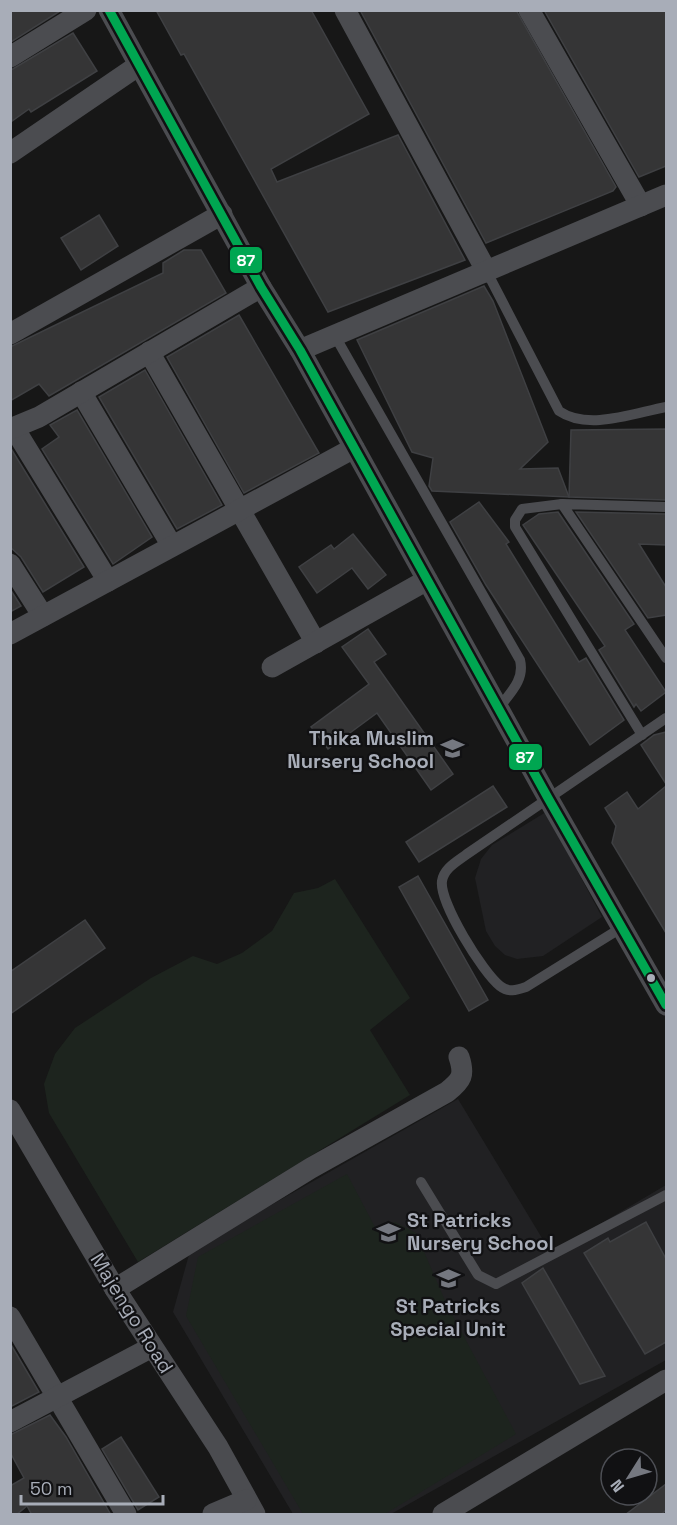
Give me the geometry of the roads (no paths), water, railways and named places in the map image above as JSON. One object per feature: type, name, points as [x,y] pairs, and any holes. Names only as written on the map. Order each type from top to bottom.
[{"type":"street","points":[[10,57],[86,10]]},
{"type":"street","points":[[109,10],[261,287],[300,351],[498,709],[666,1005]]},
{"type":"street","points":[[345,10],[487,272]]},
{"type":"street","points":[[529,10],[641,206]]},
{"type":"street","points":[[10,153],[139,65]]},
{"type":"street","points":[[300,351],[666,195]]},
{"type":"street","points":[[10,334],[222,214]]},
{"type":"street","points":[[108,581],[12,429],[81,392],[261,287]]},
{"type":"street","points":[[149,352],[316,642]]},
{"type":"street","points":[[81,392],[172,546]]},
{"type":"street","points":[[10,634],[354,448]]},
{"type":"street","points":[[10,564],[43,616]]},
{"type":"street","points":[[272,668],[428,580]]},
{"type":"street","points":[[115,1289],[311,1168],[447,1092],[462,1078],[464,1071],[459,1057]]},
{"type":"street","name":"Majengo Road","points":[[10,1110],[115,1289],[218,1447],[250,1507]]},
{"type":"street","points":[[10,1317],[126,1515]]},
{"type":"street","points":[[10,1422],[152,1347]]},
{"type":"street","points":[[443,1515],[666,1380]]},
{"type":"street","points":[[213,1515],[250,1507]]},
{"type":"lane","points":[[487,272],[559,411],[568,418],[598,421],[666,407]]},
{"type":"lane","points":[[335,336],[520,660],[522,669],[520,679],[498,709]]},
{"type":"lane","points":[[562,504],[665,654]]},
{"type":"lane","points":[[642,735],[515,527],[515,520],[522,509],[562,504],[666,507]]},
{"type":"lane","points":[[621,928],[526,987],[513,991],[500,987],[483,967],[448,907],[442,883],[446,871],[666,718]]},
{"type":"lane","points":[[421,1182],[478,1275],[496,1284],[666,1195]]},
{"type":"place","name":"Thika Muslim Nursery School","points":[[452,749]]},
{"type":"place","name":"St Patricks Nursery School","points":[[389,1232]]},
{"type":"place","name":"St Patricks Special Unit","points":[[448,1279]]}]
